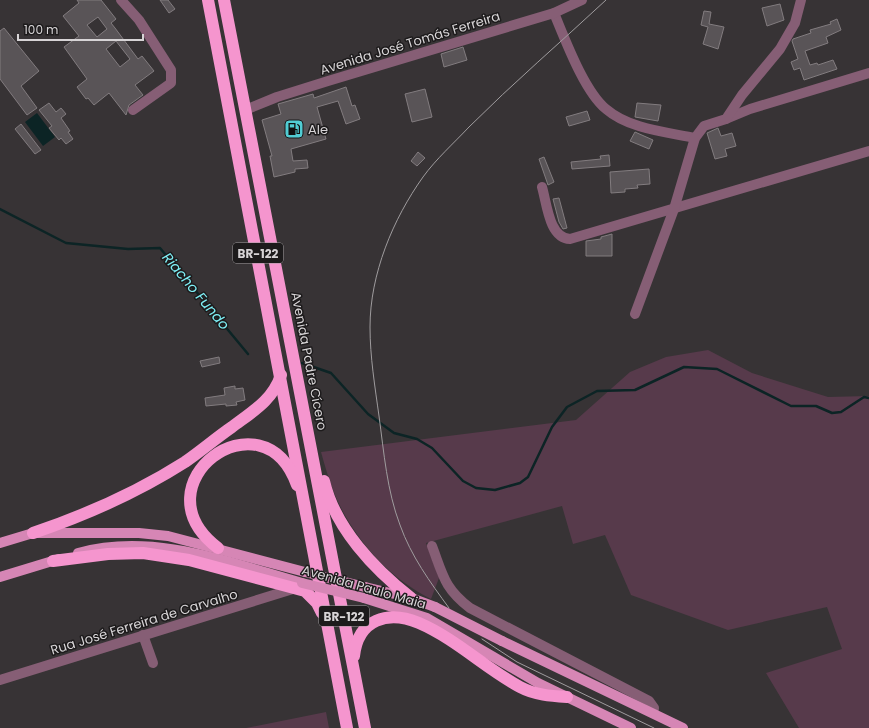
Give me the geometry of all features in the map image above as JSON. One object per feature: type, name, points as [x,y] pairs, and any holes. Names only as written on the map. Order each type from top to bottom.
[{"type":"highway","name":"BR-122","points":[[208,0],[281,375],[347,728]]},
{"type":"highway","name":"Avenida Padre Cícero","points":[[224,0],[365,728]]},
{"type":"highway","points":[[33,533],[73,520],[136,490],[186,461],[265,402],[278,386],[281,375]]},
{"type":"highway","points":[[218,548],[200,531],[194,519],[191,504],[192,488],[196,475],[205,463],[226,448],[236,444],[249,443],[262,446],[274,453],[285,462],[296,481],[305,506]]},
{"type":"highway","points":[[310,444],[317,454],[331,502],[342,523],[379,571],[411,598]]},
{"type":"highway","points":[[54,561],[108,554],[143,554],[189,560],[299,585],[317,603],[328,625]]},
{"type":"highway","points":[[353,665],[355,646],[366,626],[381,619],[400,618],[419,623],[444,637],[522,688],[545,695],[567,697]]},
{"type":"main road","points":[[0,543],[33,533],[139,533],[168,536],[411,598],[435,607],[683,728]]},
{"type":"main road","name":"Avenida Paulo Maia","points":[[0,578],[80,552],[115,545],[151,546],[189,552],[299,585],[364,598],[428,618],[538,683],[631,728]]},
{"type":"street","points":[[121,0],[139,20],[171,70],[171,83],[133,110]]},
{"type":"street","name":"Avenida José Tomás Ferreira","points":[[245,110],[277,97],[554,13],[582,0]]},
{"type":"street","points":[[726,119],[742,95],[780,49],[794,22],[801,0]]},
{"type":"street","points":[[554,13],[585,81],[605,109],[633,123],[695,138]]},
{"type":"street","points":[[635,314],[674,209],[695,138],[704,126],[750,109],[869,73]]},
{"type":"street","points":[[542,187],[555,231],[564,239],[570,239],[869,150]]},
{"type":"street","points":[[432,546],[443,579],[451,591],[470,608],[649,701],[654,708],[653,714]]},
{"type":"street","name":"Rua José Ferreira de Carvalho","points":[[0,680],[299,585]]},
{"type":"street","points":[[143,635],[154,663]]},
{"type":"shaded area","points":[[708,350],[752,373],[828,397],[869,396],[869,728],[799,728],[766,673],[842,649],[827,607],[728,630],[631,595],[605,535],[573,544],[562,506],[426,543],[439,578],[431,599],[401,580],[374,555],[362,541],[335,495],[321,452],[576,420],[630,372],[666,357]]},
{"type":"shaded area","points":[[326,712],[329,728],[246,728]]},
{"type":"water","points":[[37,113],[55,137],[43,146],[25,122]]},
{"type":"building","points":[[77,0],[101,0],[116,19],[111,23],[138,59],[142,56],[154,71],[135,85],[143,95],[129,105],[126,115],[109,93],[94,105],[88,98],[86,99],[77,87],[87,79],[64,47],[79,36],[63,16],[79,3]],"holes":[[[98,17],[107,29],[97,37],[87,25]],[[116,41],[130,59],[120,67],[106,49]]]},
{"type":"building","points":[[160,0],[168,0],[175,9],[169,13]]},
{"type":"building","points":[[780,4],[784,20],[767,26],[762,8]]},
{"type":"building","points":[[704,11],[711,12],[709,24],[724,27],[718,49],[703,44],[708,27],[701,25]]},
{"type":"building","points":[[837,19],[841,30],[826,37],[828,43],[805,51],[810,65],[817,63],[818,65],[833,60],[837,69],[804,80],[800,68],[794,70],[791,62],[798,59],[792,41],[793,39],[811,33],[810,30],[831,24],[830,22]]},
{"type":"building","points":[[4,28],[39,71],[21,86],[37,108],[27,115],[0,79],[0,31]]},
{"type":"building","points":[[463,47],[467,60],[444,67],[441,54]]},
{"type":"building","name":"Ale","points":[[346,87],[352,106],[355,105],[360,119],[346,124],[338,101],[317,107],[326,139],[291,149],[293,161],[307,160],[308,168],[295,169],[295,172],[274,177],[270,156],[272,156],[262,120],[281,114],[278,104],[313,94],[314,98]]},
{"type":"building","points":[[425,89],[432,117],[412,122],[405,94]]},
{"type":"building","points":[[49,103],[56,112],[61,108],[66,114],[61,118],[70,131],[68,132],[73,139],[66,144],[61,138],[59,140],[49,128],[52,126],[39,110]]},
{"type":"building","points":[[637,103],[661,105],[658,121],[635,117]]},
{"type":"building","points":[[587,111],[590,120],[569,126],[566,117]]},
{"type":"building","points":[[21,124],[41,150],[35,154],[15,129]]},
{"type":"building","points":[[718,128],[721,136],[732,133],[736,146],[725,149],[727,156],[715,159],[707,133]]},
{"type":"building","points":[[635,132],[653,140],[649,149],[630,141]]},
{"type":"building","points":[[418,152],[425,158],[417,166],[411,161]]},
{"type":"building","points":[[609,155],[610,166],[572,169],[571,162],[601,159],[600,156]]},
{"type":"building","points":[[544,157],[554,182],[548,185],[539,159]]},
{"type":"building","points":[[649,169],[650,184],[637,185],[638,188],[625,189],[625,192],[611,193],[610,172]]},
{"type":"building","points":[[559,198],[567,228],[563,229],[559,222],[553,199]]},
{"type":"building","points":[[612,234],[612,256],[586,256],[586,241],[601,239],[601,237]]},
{"type":"building","points":[[219,357],[220,363],[202,367],[200,361]]},
{"type":"building","points":[[235,386],[235,389],[243,388],[245,400],[236,402],[237,405],[226,406],[226,404],[206,406],[205,398],[225,395],[224,388]]},
{"type":"waterway","name":"Riacho Fundo","points":[[0,209],[66,243],[128,249],[160,248],[248,354]]},
{"type":"waterway","name":"Riacho Fundo","points":[[302,363],[331,373],[368,414],[394,433],[417,439],[432,448],[463,481],[476,488],[495,490],[520,483],[528,477],[552,427],[567,407],[597,391],[635,390],[684,367],[717,369],[791,406],[816,406],[832,413],[841,412],[864,397],[869,398]]},
{"type":"tram line","points":[[449,608],[415,558],[404,536],[389,485],[374,383],[370,338],[371,307],[379,267],[393,229],[412,193],[423,177],[445,151],[503,94],[606,0]]},
{"type":"tram line","points":[[482,639],[517,662],[654,728]]},
{"type":"place","name":"Ale","points":[[294,129]]}]
